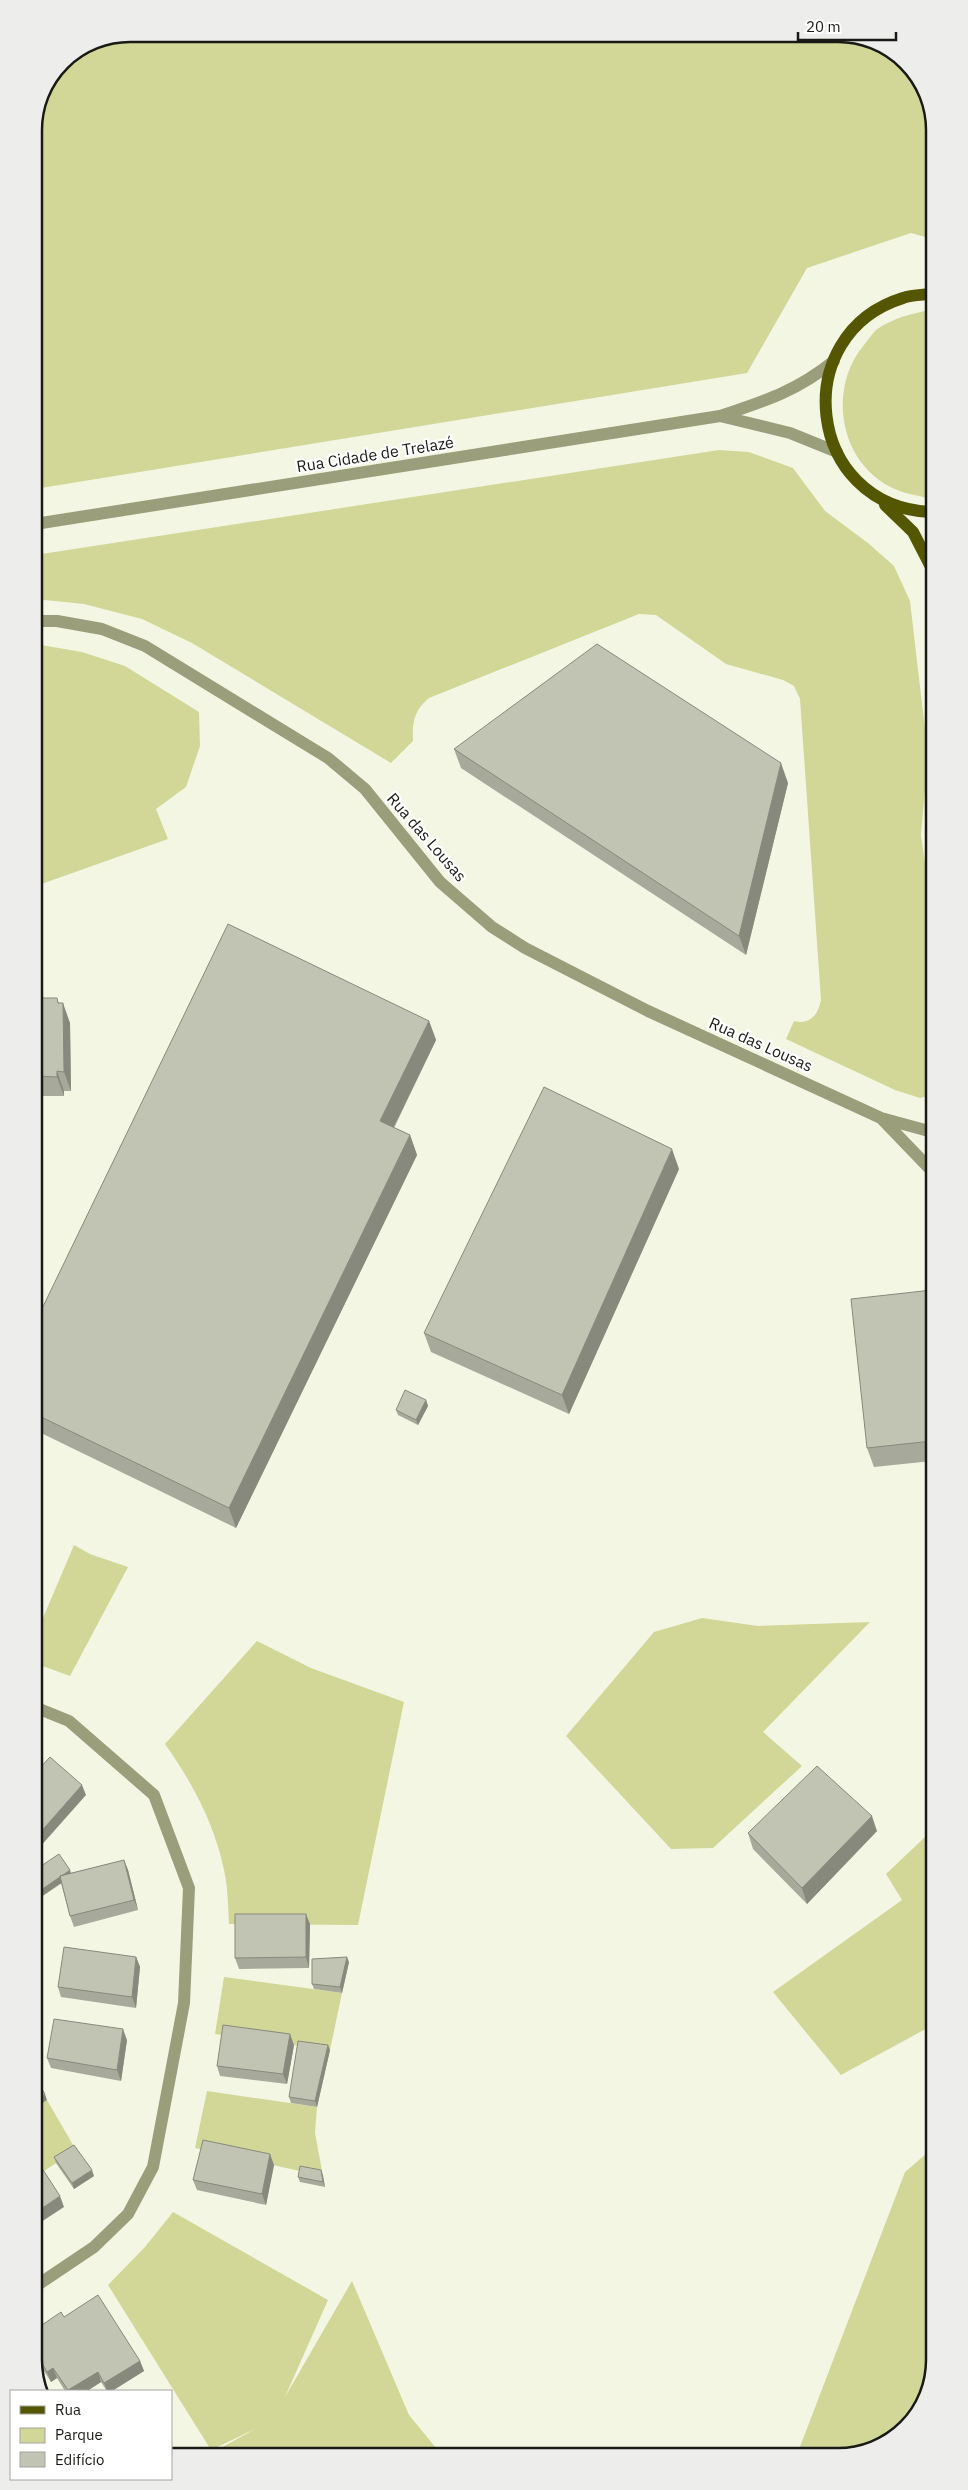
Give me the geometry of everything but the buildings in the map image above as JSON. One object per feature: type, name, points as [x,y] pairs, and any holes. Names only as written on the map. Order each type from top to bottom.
[{"type":"main road","points":[[926,294],[904,297],[871,313],[845,339],[829,371],[824,407],[832,443],[849,474],[878,498],[913,532],[926,557]]},
{"type":"main road","points":[[878,498],[911,512],[926,512]]},
{"type":"street","name":"Rua Cidade de Trelazé","points":[[43,523],[720,416],[793,390],[810,380],[834,361]]},
{"type":"street","name":"Rua Cidade de Trelazé","points":[[720,416],[790,433],[837,452]]},
{"type":"street","name":"Rua das Lousas","points":[[43,621],[57,621],[111,632],[145,646],[328,758],[365,789],[440,882],[492,927],[525,948],[648,1011],[881,1118],[926,1130]]},
{"type":"street","name":"Rua das Lousas","points":[[881,1118],[926,1165]]},
{"type":"street","points":[[42,1710],[69,1721],[154,1795],[188,1888],[184,2003],[153,2167],[128,2214],[94,2247],[42,2282]]},
{"type":"green space","points":[[131,42],[843,43],[866,47],[881,54],[900,68],[914,87],[921,102],[926,131],[926,237],[911,233],[807,268],[747,373],[43,488],[43,125],[47,102],[57,82],[68,68],[82,57],[102,47]]},
{"type":"green space","points":[[926,311],[926,498],[897,490],[878,479],[862,464],[851,446],[845,426],[843,405],[845,383],[852,363],[864,345],[874,332],[882,326],[895,319]]},
{"type":"green space","points":[[719,450],[749,452],[793,468],[825,511],[868,543],[894,566],[910,601],[926,738],[926,778],[921,835],[926,872],[926,1096],[920,1098],[895,1090],[786,1039],[794,1021],[805,1022],[812,1018],[818,1010],[821,1000],[800,699],[794,686],[783,680],[726,664],[656,615],[639,614],[429,698],[420,707],[415,717],[413,741],[391,763],[192,643],[142,619],[84,604],[43,600],[43,554]]},
{"type":"green space","points":[[43,645],[82,652],[125,666],[199,712],[200,746],[186,787],[156,809],[168,839],[43,884]]},
{"type":"green space","points":[[74,1545],[90,1554],[128,1567],[70,1676],[42,1666],[42,1619]]},
{"type":"green space","points":[[702,1618],[758,1626],[870,1622],[763,1732],[802,1766],[713,1848],[671,1849],[566,1736],[654,1632]]},
{"type":"green space","points":[[257,1641],[311,1668],[404,1702],[358,1925],[229,1924],[225,1877],[215,1837],[193,1789],[165,1744]]},
{"type":"green space","points":[[925,1837],[926,2029],[841,2075],[773,1992],[902,1900],[886,1874]]},
{"type":"green space","points":[[224,1977],[342,1993],[330,2050],[215,2034]]},
{"type":"green space","points":[[207,2091],[317,2107],[315,2133],[323,2176],[195,2148]]},
{"type":"green space","points":[[47,2100],[76,2150],[42,2172],[42,2103]]},
{"type":"green space","points":[[926,2154],[926,2359],[921,2388],[914,2403],[900,2422],[886,2433],[866,2443],[837,2448],[800,2448],[905,2172]]},
{"type":"green space","points":[[173,2212],[328,2300],[285,2397],[352,2281],[409,2415],[436,2447],[222,2447],[257,2428],[217,2447],[209,2447],[108,2285],[145,2247]]}]
